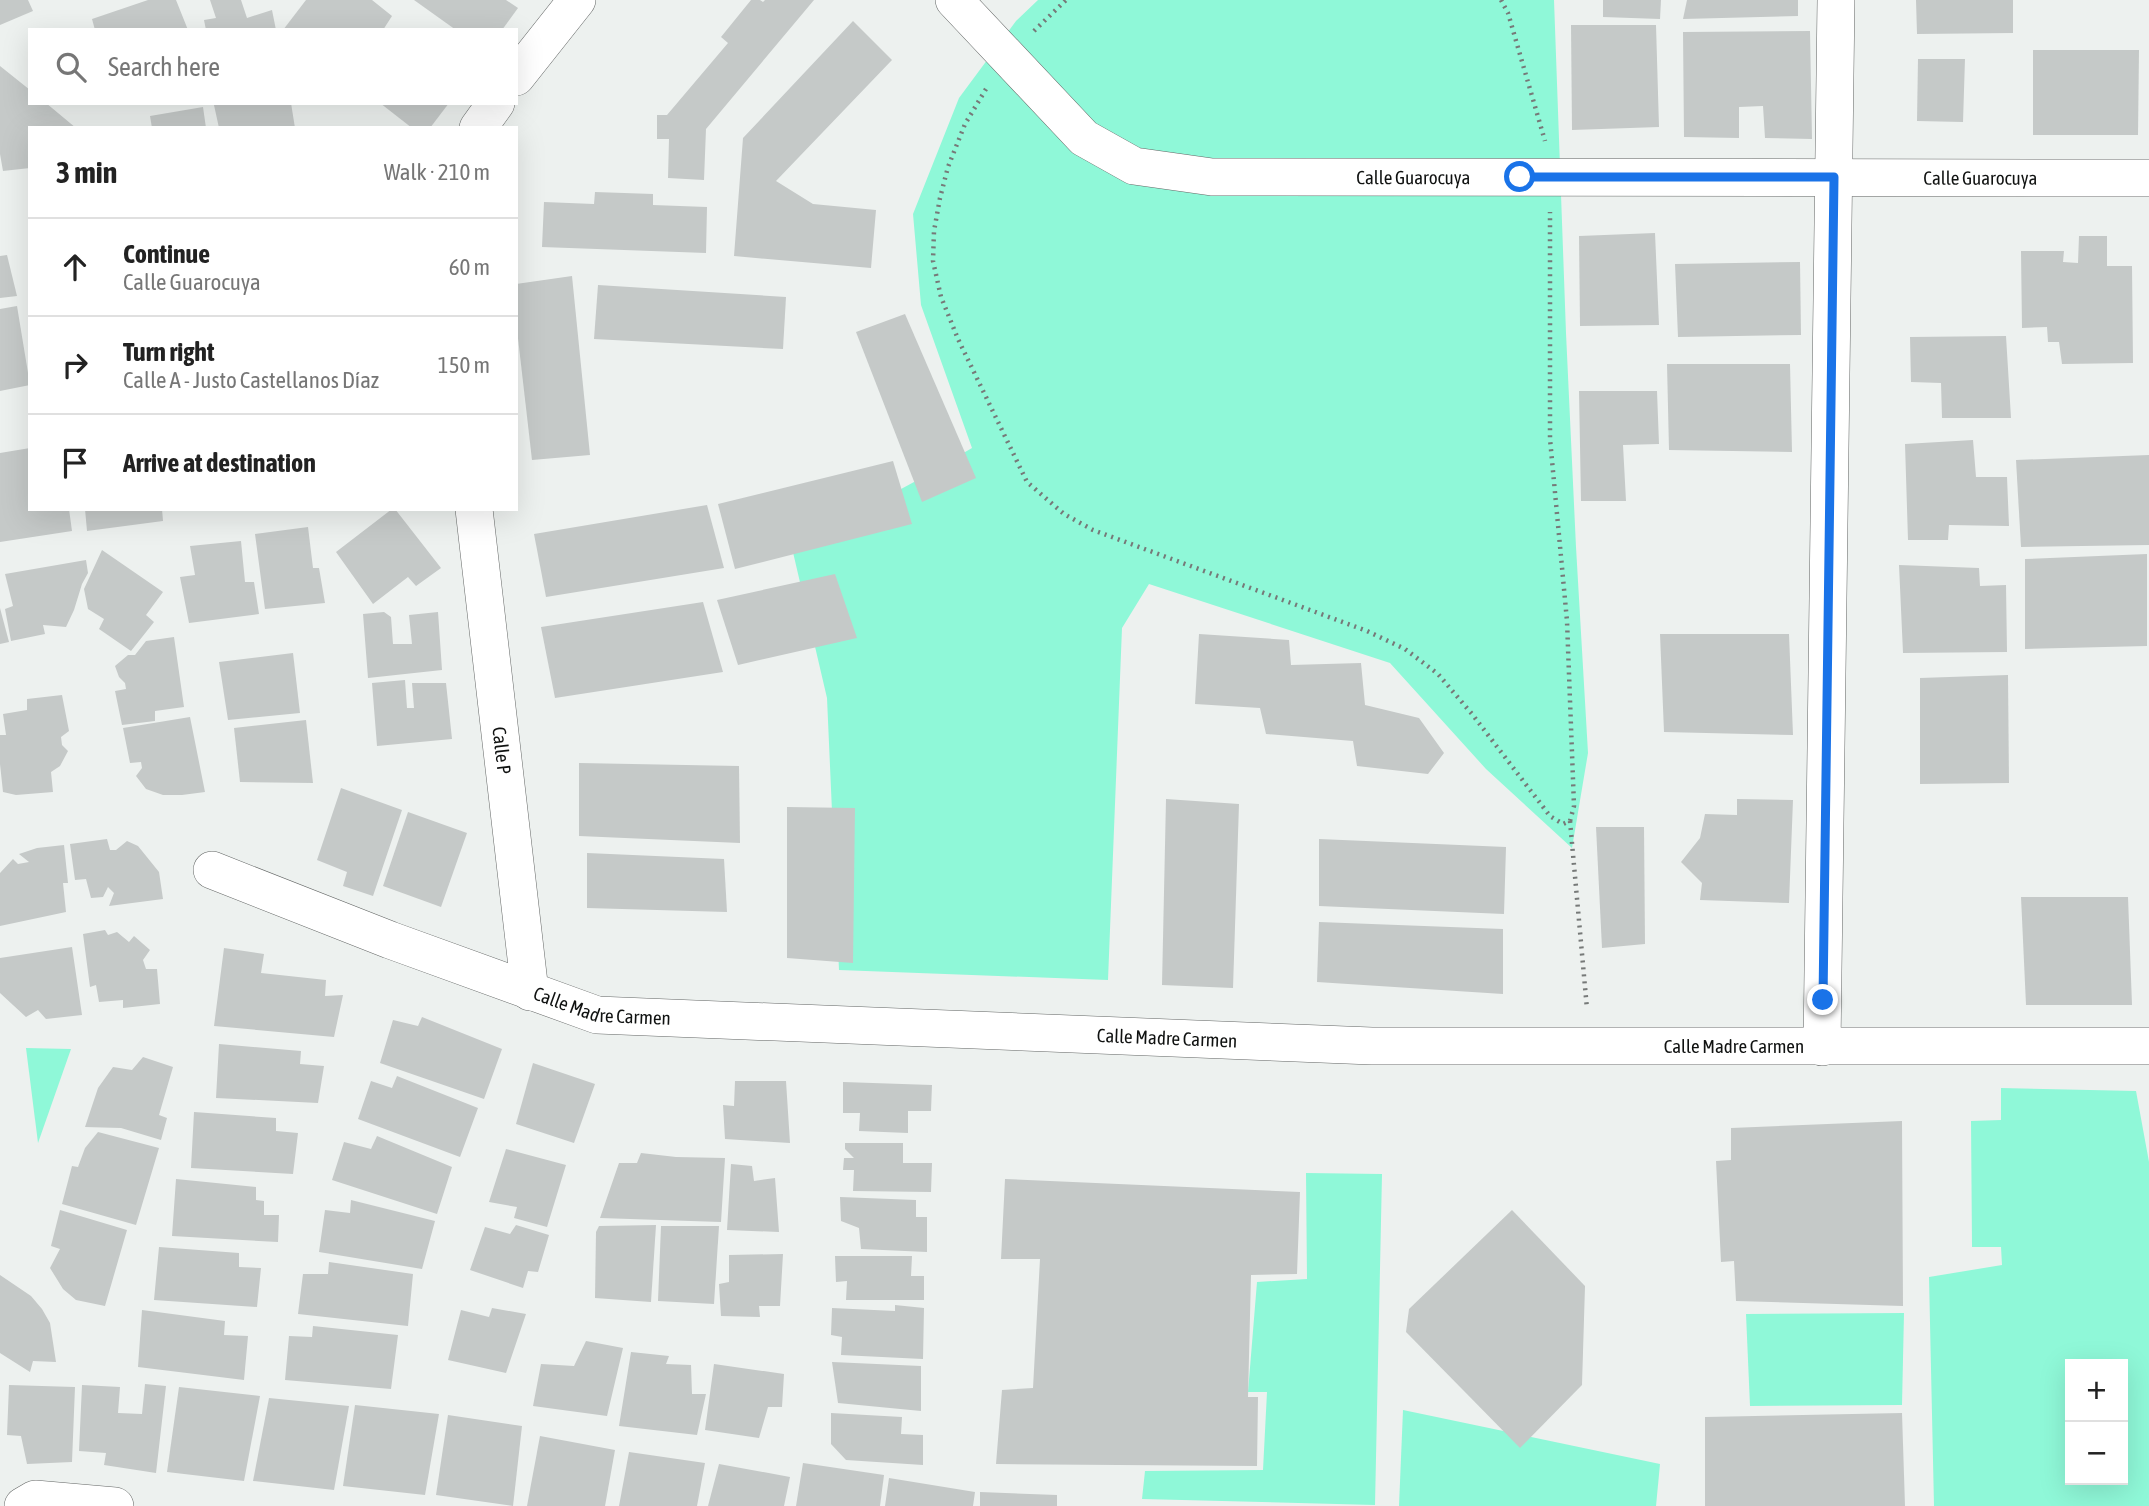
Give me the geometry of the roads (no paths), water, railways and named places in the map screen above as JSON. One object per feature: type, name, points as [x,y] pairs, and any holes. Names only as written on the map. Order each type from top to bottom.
[{"type":"street","points":[[518,74],[577,0]]},
{"type":"street","name":"Calle Guarocuya","points":[[954,0],[1084,138],[1135,166],[1212,177],[2149,178]]},
{"type":"street","points":[[1822,1047],[1836,0]]},
{"type":"street","points":[[479,126],[495,105]]},
{"type":"street","name":"Calle P","points":[[474,511],[530,992]]},
{"type":"street","name":"Calle Madre Carmen","points":[[212,870],[390,940],[597,1015],[1372,1046],[2149,1046]]},
{"type":"street","points":[[23,1506],[35,1499],[115,1506]]}]
